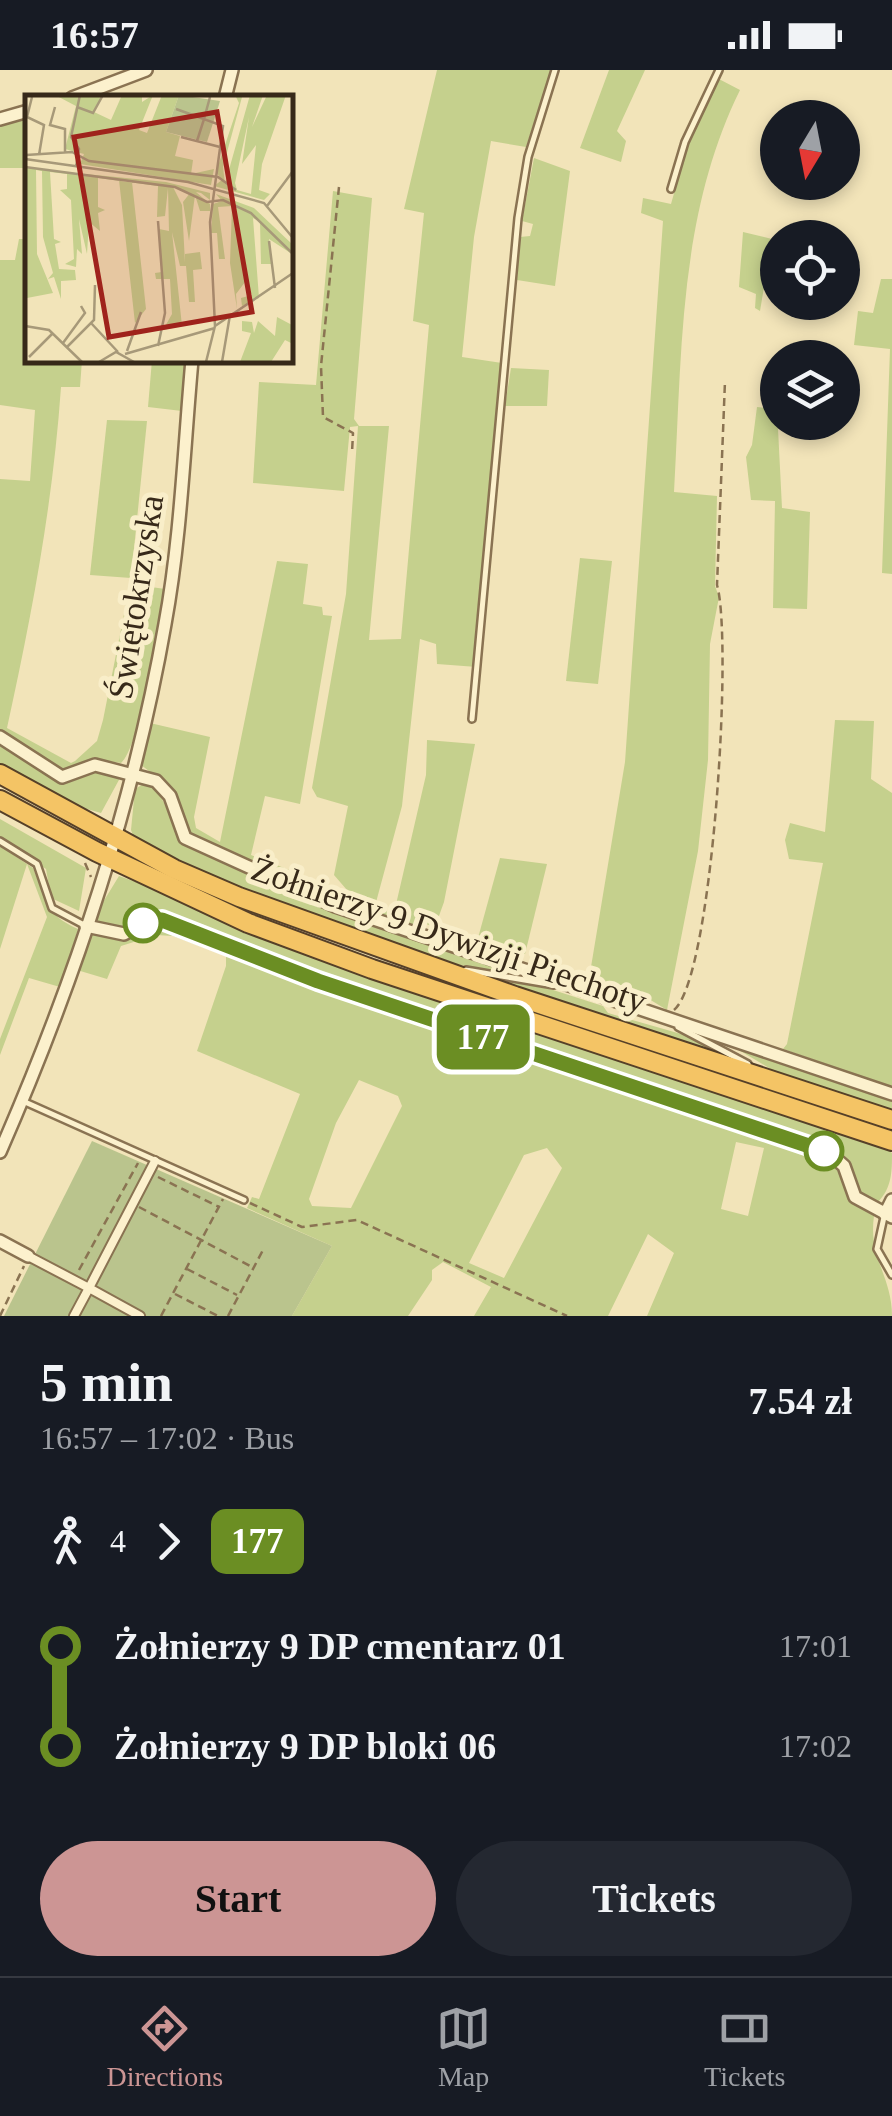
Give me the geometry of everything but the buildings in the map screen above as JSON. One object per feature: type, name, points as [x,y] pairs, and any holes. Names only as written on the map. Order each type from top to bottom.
[{"type":"highway","name":"Żołnierzy 9 Dywizji Piechoty","points":[[0,774],[116,839],[238,897],[410,960],[892,1120]]},
{"type":"highway","name":"Żołnierzy 9 Dywizji Piechoty","points":[[0,800],[110,859],[248,923],[372,969],[892,1141]]},
{"type":"street","points":[[226,95],[232,70]]},
{"type":"street","points":[[80,95],[143,71]]},
{"type":"street","points":[[0,119],[25,112]]},
{"type":"street","name":"Świętokrzyska","points":[[110,859],[133,774],[170,595],[192,362]]},
{"type":"street","points":[[0,737],[62,777],[95,765],[156,781],[170,796],[185,838],[298,892],[892,1094]]},
{"type":"street","points":[[0,1152],[110,859]]},
{"type":"street","points":[[86,926],[124,934],[148,921],[162,920],[318,981],[828,1152],[844,1166],[855,1197],[890,1205]]},
{"type":"street","points":[[74,1316],[155,1161]]},
{"type":"street","points":[[0,1241],[140,1316]]},
{"type":"lane","points":[[472,718],[518,218],[528,158],[555,70]]},
{"type":"lane","points":[[671,189],[685,142],[719,70]]},
{"type":"lane","points":[[0,841],[37,864],[52,908],[86,926]]},
{"type":"lane","points":[[372,969],[378,949]]},
{"type":"lane","points":[[22,1101],[244,1200]]},
{"type":"lane","points":[[890,1205],[877,1249],[892,1276]]},
{"type":"path","points":[[339,187],[321,366],[323,417],[353,433],[352,453]]},
{"type":"path","points":[[665,1016],[684,1001],[713,825],[724,611],[717,585],[725,381]]},
{"type":"path","points":[[85,862],[90,868],[90,885]]},
{"type":"path","points":[[74,1280],[138,1162]]},
{"type":"path","points":[[148,1176],[156,1180],[159,1175],[219,1207]]},
{"type":"path","points":[[160,1316],[223,1200]]},
{"type":"path","points":[[244,1200],[302,1226],[357,1220],[567,1316]]},
{"type":"path","points":[[134,1204],[254,1268]]},
{"type":"path","points":[[228,1316],[263,1250]]},
{"type":"path","points":[[0,1316],[24,1268],[26,1255]]},
{"type":"path","points":[[186,1268],[239,1296]]},
{"type":"path","points":[[173,1293],[218,1316]]},
{"type":"green space","points":[[437,70],[551,70],[526,147],[491,141],[474,237],[462,357],[502,363],[475,636],[477,667],[437,664],[436,644],[420,639],[402,806],[375,906],[394,913],[426,775],[427,740],[475,744],[444,902],[435,927],[420,922],[416,928],[347,905],[347,890],[334,875],[348,806],[317,797],[312,788],[346,594],[358,426],[350,427],[344,491],[253,483],[259,382],[316,385],[333,191],[372,198],[354,419],[359,426],[389,426],[369,640],[401,639],[429,325],[413,321],[424,213],[404,209]]},
{"type":"green space","points":[[609,70],[645,70],[617,131],[626,141],[621,162],[580,148]]},
{"type":"green space","points":[[717,78],[740,90],[720,138],[694,236],[682,338],[674,492],[717,496],[715,586],[719,597],[710,644],[708,760],[698,851],[667,1010],[649,999],[589,979],[625,762],[663,221],[641,213],[643,198],[671,204],[687,148]]},
{"type":"green space","points":[[25,118],[25,168],[0,168],[0,126]]},
{"type":"green space","points":[[534,158],[570,171],[555,286],[517,280],[520,237],[530,236],[533,224],[522,221]]},
{"type":"green space","points":[[743,232],[760,236],[760,311],[755,308],[756,294],[739,287]]},
{"type":"green space","points":[[19,239],[25,239],[25,362],[82,362],[80,387],[61,387],[40,558],[7,728],[71,763],[75,761],[97,741],[130,584],[165,589],[142,710],[121,763],[100,761],[59,769],[0,732],[0,479],[30,481],[35,410],[0,405],[0,260],[15,260]]},
{"type":"green space","points":[[881,279],[892,279],[892,574],[882,573],[890,349],[860,346],[860,340],[855,340],[860,311],[873,313]]},
{"type":"green space","points":[[152,362],[186,362],[182,411],[148,407]]},
{"type":"green space","points":[[511,368],[549,370],[547,406],[505,406]]},
{"type":"green space","points":[[760,407],[760,440],[779,440],[782,508],[810,512],[807,609],[773,608],[775,501],[751,500],[746,457]]},
{"type":"green space","points":[[107,420],[147,421],[131,578],[90,575]]},
{"type":"green space","points":[[580,558],[612,561],[598,684],[566,681]]},
{"type":"green space","points":[[277,561],[308,564],[303,604],[322,607],[323,615],[332,616],[300,804],[265,796],[251,855],[315,880],[314,887],[300,887],[192,837],[173,789],[141,765],[150,723],[210,737],[194,817],[196,828],[220,842]]},
{"type":"green space","points":[[835,720],[874,721],[871,779],[892,793],[892,1087],[783,1049],[823,863],[789,859],[785,840],[790,823],[825,832]]},
{"type":"green space","points":[[0,742],[46,774],[69,778],[98,769],[120,778],[101,813],[87,809],[84,815],[0,767]]},
{"type":"green space","points":[[145,783],[161,797],[177,834],[191,849],[531,975],[479,969],[377,944],[278,907],[135,840],[131,830],[135,789]]},
{"type":"green space","points":[[0,819],[86,868],[79,911],[51,898],[46,869],[0,837]]},
{"type":"green space","points":[[0,846],[27,864],[0,949]]},
{"type":"green space","points":[[500,858],[547,864],[525,954],[478,938]]},
{"type":"green space","points":[[27,864],[33,868],[52,911],[78,929],[60,987],[29,978],[0,1055],[0,1039],[47,917]]},
{"type":"green space","points":[[119,876],[885,1147],[892,1153],[889,1185],[878,1202],[862,1194],[831,1144],[763,1126],[260,956],[156,910],[142,912],[123,924],[125,929],[98,923],[97,912]]},
{"type":"green space","points":[[158,924],[449,1032],[828,1158],[841,1173],[854,1200],[874,1216],[874,1244],[892,1316],[647,1316],[674,1253],[648,1234],[608,1316],[474,1316],[491,1287],[443,1262],[432,1270],[432,1280],[408,1316],[292,1316],[332,1246],[247,1208],[252,1197],[259,1199],[300,1094],[197,1051],[226,956],[173,936],[156,935],[121,946],[107,979],[77,970],[90,934],[115,939]],"holes":[[[359,1080],[398,1096],[402,1106],[351,1208],[312,1206],[309,1199],[336,1123]],[[736,1142],[764,1148],[748,1216],[721,1209]],[[547,1148],[562,1168],[504,1278],[469,1263],[524,1155]]]},
{"type":"green space","points":[[490,978],[550,989],[603,1006],[608,1013],[695,1038],[735,1060]]},
{"type":"green space","points":[[717,1037],[892,1097],[892,1114],[784,1077]]},
{"type":"green space","points":[[92,1141],[332,1246],[292,1316],[4,1316]]},
{"type":"bus line","name":"177","points":[[143,923],[162,920],[318,981],[824,1151]]}]
